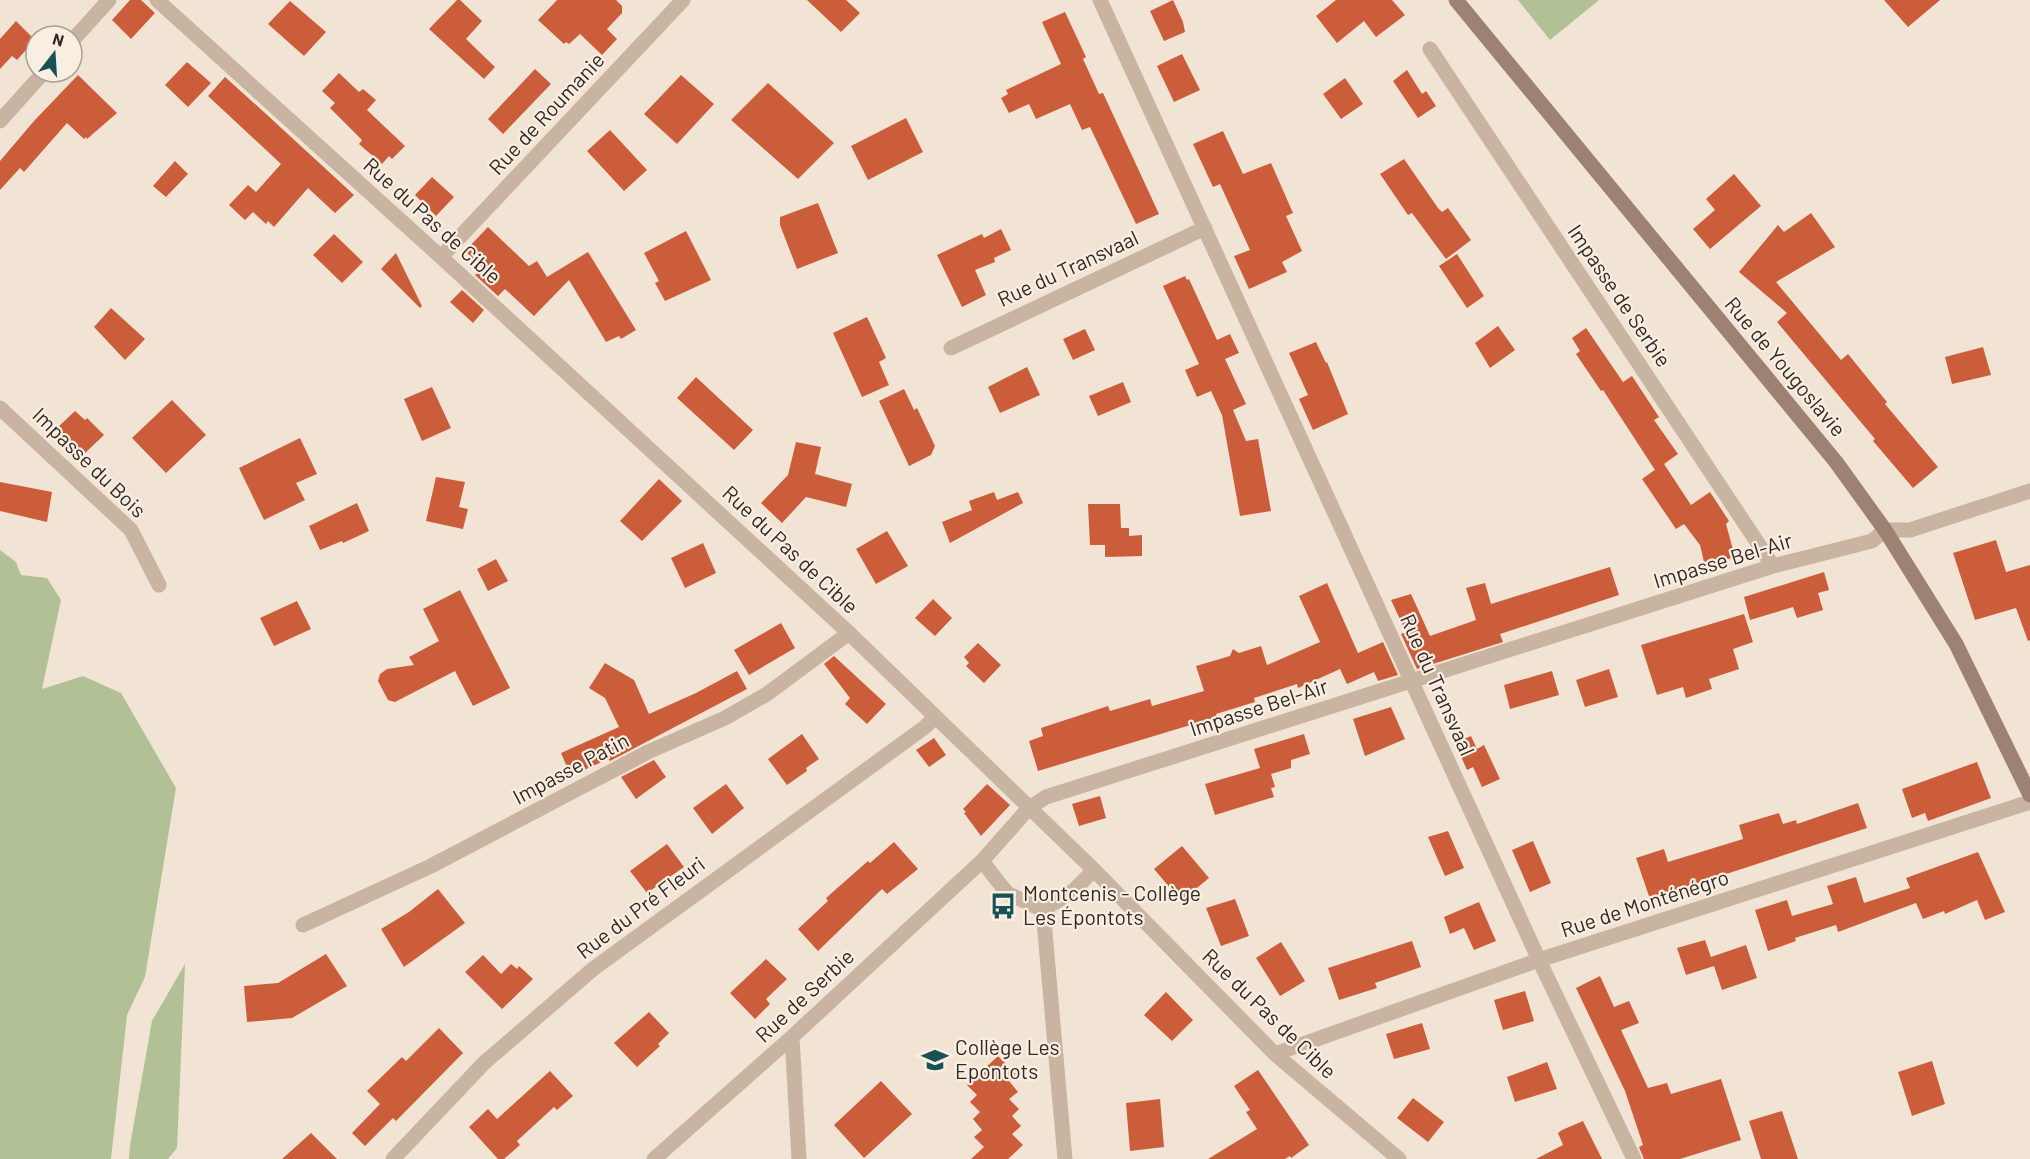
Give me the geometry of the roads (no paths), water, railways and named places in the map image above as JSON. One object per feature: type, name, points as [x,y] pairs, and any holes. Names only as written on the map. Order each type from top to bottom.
[{"type":"main road","name":"Rue de Yougoslavie","points":[[1456,0],[1836,462],[1885,530],[1956,644],[2030,795]]},
{"type":"street","points":[[84,28],[110,0]]},
{"type":"street","name":"Rue du Pas de Cible","points":[[157,0],[441,257],[849,633],[1094,870],[1275,1054],[1382,1152],[1399,1159]]},
{"type":"street","name":"Rue de Roumanie","points":[[441,257],[683,0]]},
{"type":"street","name":"Rue du Transvaal","points":[[1100,0],[1539,960],[1634,1159]]},
{"type":"street","name":"Impasse de Serbie","points":[[1430,49],[1773,566]]},
{"type":"street","points":[[0,121],[33,84]]},
{"type":"street","name":"Rue du Transvaal","points":[[951,348],[1205,228]]},
{"type":"street","name":"Impasse du Bois","points":[[0,408],[131,530],[159,585]]},
{"type":"street","points":[[1885,530],[1910,530],[2030,491]]},
{"type":"street","name":"Impasse Bel-Air","points":[[981,861],[1029,808],[1046,797],[1773,566],[1872,541],[1885,530]]},
{"type":"street","name":"Impasse Patin","points":[[303,925],[431,866],[648,752],[725,718],[767,694],[849,633]]},
{"type":"street","name":"Rue du Pré Fleuri","points":[[393,1159],[484,1063],[593,969],[926,727],[935,717]]},
{"type":"street","name":"Rue de Monténégro","points":[[1275,1054],[1539,960],[2030,802]]},
{"type":"street","points":[[981,861],[1007,893],[1043,910]]},
{"type":"street","name":"Rue de Serbie","points":[[654,1159],[792,1037],[981,861]]},
{"type":"street","points":[[1043,910],[1072,892],[1094,870]]},
{"type":"street","points":[[1043,910],[1065,1159]]},
{"type":"street","points":[[792,1037],[799,1159]]},
{"type":"place","name":"Montcenis - Collège Les Épontots","points":[[1003,906]]},
{"type":"place","name":"Collège Les Epontots","points":[[935,1060]]}]
